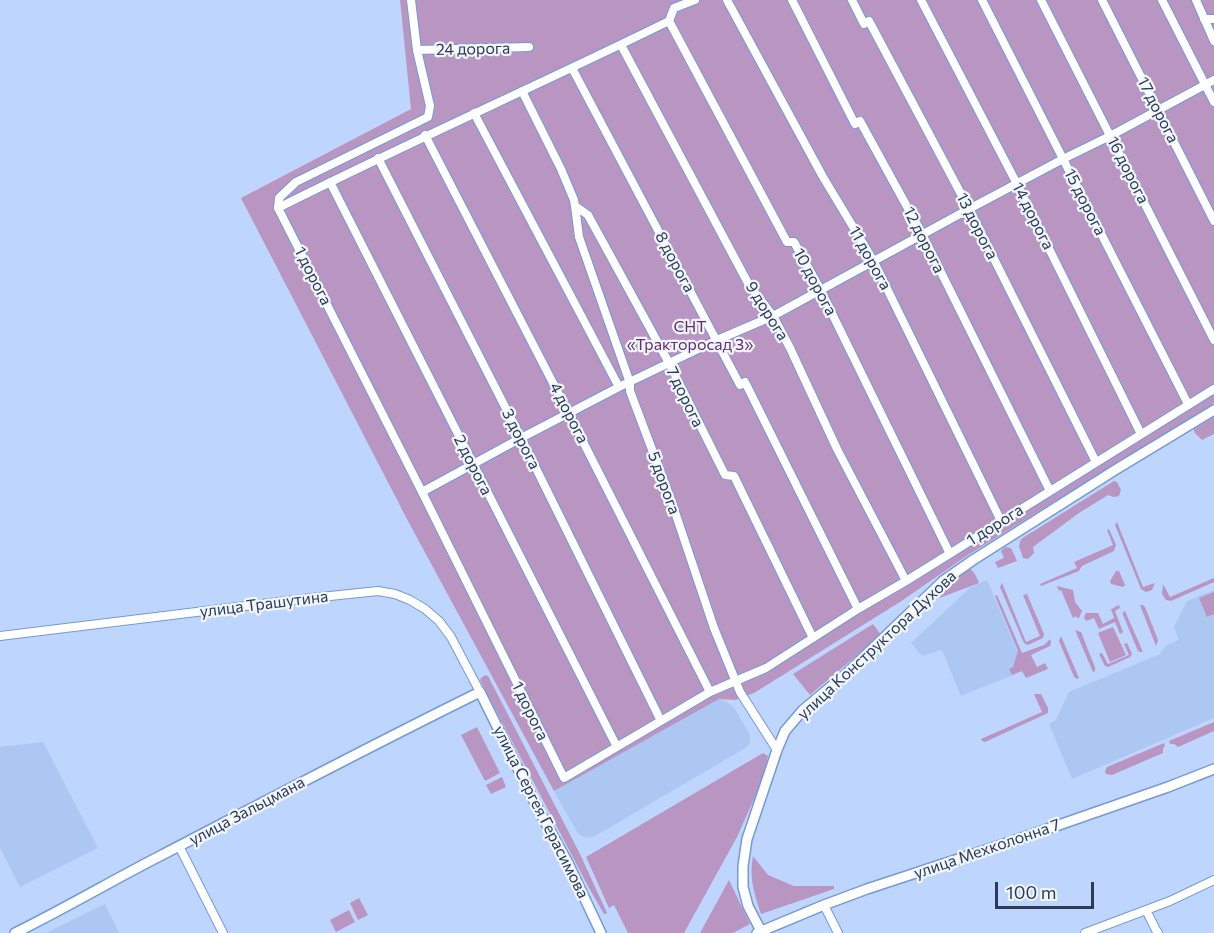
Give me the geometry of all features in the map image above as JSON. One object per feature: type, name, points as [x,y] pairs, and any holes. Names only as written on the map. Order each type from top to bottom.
[{"type":"street","points":[[278,208],[279,198],[296,182],[428,117],[430,106],[417,50],[411,0]]},
{"type":"street","points":[[278,208],[425,135],[621,45],[669,21],[673,4],[695,0]]},
{"type":"street","name":"11 дорога","points":[[727,0],[824,177],[873,260],[1001,521]]},
{"type":"street","name":"12 дорога","points":[[792,0],[855,124],[860,121],[922,234],[1050,491]]},
{"type":"street","name":"13 дорога","points":[[852,0],[864,24],[869,21],[969,209],[1096,462]]},
{"type":"street","name":"14 дорога","points":[[921,0],[1017,184],[1141,434]]},
{"type":"street","name":"15 дорога","points":[[982,0],[1188,404]]},
{"type":"street","name":"16 дорога","points":[[1041,0],[1214,340]]},
{"type":"street","name":"17 дорога","points":[[1102,0],[1214,221]]},
{"type":"street","points":[[1162,0],[1214,102]]},
{"type":"street","points":[[1196,0],[1214,41]]},
{"type":"street","points":[[1204,19],[1214,19]]},
{"type":"street","name":"10 дорога","points":[[669,21],[787,242],[794,242],[820,289],[950,554]]},
{"type":"street","name":"9 дорога","points":[[621,45],[749,285],[773,316],[790,348],[837,449],[906,582]]},
{"type":"street","name":"24 дорога","points":[[417,50],[529,47]]},
{"type":"street","name":"8 дорога","points":[[572,68],[740,385],[745,382],[858,609]]},
{"type":"street","points":[[422,492],[619,387],[773,316],[873,260],[1214,80]]},
{"type":"street","name":"7 дорога","points":[[522,91],[561,169],[575,206],[588,215],[669,363],[725,475],[734,476],[813,638]]},
{"type":"street","points":[[474,113],[619,387]]},
{"type":"street","name":"4 дорога","points":[[425,135],[710,693]]},
{"type":"street","name":"3 дорога","points":[[378,158],[521,438],[661,721]]},
{"type":"street","name":"2 дорога","points":[[330,182],[617,747]]},
{"type":"street","name":"5 дорога","points":[[575,206],[579,237],[630,382],[630,391],[671,500],[714,628],[740,692],[777,750]]},
{"type":"street","name":"1 дорога","points":[[278,208],[564,778],[710,693],[766,668],[1214,389]]},
{"type":"street","name":"улица Конструктора Духова","points":[[759,932],[743,887],[747,839],[785,731],[803,710],[846,674],[943,581],[1115,470],[1214,410]]},
{"type":"street","name":"улица Трашутина","points":[[0,636],[378,591],[410,600],[439,621],[451,637],[480,692]]},
{"type":"street","name":"улица Зальцмана","points":[[15,933],[227,820],[480,692]]},
{"type":"street","name":"улица Сергея Герасимова","points":[[480,692],[537,807],[567,861],[601,933]]},
{"type":"street","name":"улица Мехколонна 7","points":[[759,932],[867,889],[1013,841],[1214,770]]},
{"type":"street","points":[[179,846],[223,933]]},
{"type":"street","points":[[1085,933],[1170,901],[1214,880]]},
{"type":"street","points":[[824,905],[838,933]]},
{"type":"street","points":[[1146,910],[1158,933]]},
{"type":"shaded area","points":[[987,580],[1022,662],[1013,675],[961,696],[942,650],[922,656],[911,643],[971,587]]},
{"type":"shaded area","points":[[1214,590],[1214,718],[1072,779],[1049,724],[1056,720],[1069,692],[1160,654],[1166,645],[1179,640],[1174,627],[1187,601]]},
{"type":"shaded area","points":[[719,698],[733,706],[750,734],[747,747],[597,835],[590,838],[581,836],[577,832],[554,791]]},
{"type":"shaded area","points":[[43,742],[98,848],[20,887],[0,848],[0,747]]},
{"type":"shaded area","points":[[105,904],[119,933],[46,933],[62,925]]},
{"type":"green space","name":"СНТ «Тракторосад 3»","points":[[400,0],[1214,0],[1214,403],[968,555],[900,602],[754,693],[735,700],[719,699],[554,791],[408,521],[241,198],[411,109]]},
{"type":"green space","points":[[1214,417],[1214,434],[1202,440],[1194,429]]},
{"type":"green space","points":[[1114,481],[1121,490],[1119,496],[1108,495],[1079,513],[1033,547],[1034,553],[1028,559],[1023,558],[1019,546],[1021,539]]},
{"type":"green space","points":[[1117,522],[1143,587],[1155,583],[1152,590],[1146,592],[1141,589],[1115,525]]},
{"type":"green space","points":[[1109,529],[1116,545],[1114,551],[1082,566],[1079,571],[1041,586],[1040,584],[1077,568],[1074,562],[1113,545],[1107,530]]},
{"type":"green space","points":[[1005,547],[1011,548],[1017,561],[998,568],[995,562],[1004,558],[1001,551]]},
{"type":"green space","points":[[967,567],[979,583],[926,603]]},
{"type":"green space","points":[[1116,571],[1119,571],[1125,585],[1123,587],[1111,584],[1110,581]]},
{"type":"green space","points":[[1214,578],[1214,582],[1171,601],[1166,600],[1162,594],[1163,584],[1170,597]]},
{"type":"green space","points":[[1002,583],[1026,642],[1040,636],[1023,595],[1027,594],[1044,634],[1043,638],[1028,645],[1024,643],[1000,587]]},
{"type":"green space","points":[[1057,586],[1073,590],[1075,602],[1082,611],[1079,618],[1076,616],[1073,618]]},
{"type":"green space","points":[[1214,592],[1214,614],[1207,617],[1199,598]]},
{"type":"green space","points":[[997,595],[1022,653],[1044,645],[1050,639],[1050,646],[1031,655],[1037,667],[1045,663],[1048,669],[1026,678],[1022,671],[1012,675],[1009,669],[1013,667],[1018,651],[995,596]]},
{"type":"green space","points":[[1119,605],[1120,608],[1115,611],[1123,632],[1120,634],[1115,622],[1099,629],[1094,618],[1086,621],[1084,617],[1086,613],[1098,613],[1103,624],[1114,618],[1111,609]]},
{"type":"green space","points":[[1140,605],[1145,607],[1158,640],[1156,646]]},
{"type":"green space","points":[[1125,611],[1143,652],[1138,651],[1123,615]]},
{"type":"green space","points":[[873,624],[881,635],[810,695],[793,674]]},
{"type":"green space","points":[[1113,627],[1126,655],[1110,662],[1098,633]]},
{"type":"green space","points":[[1075,630],[1081,632],[1095,667],[1093,672]]},
{"type":"green space","points":[[1061,636],[1079,678],[1077,679],[1074,677],[1059,641]]},
{"type":"green space","points":[[1127,643],[1132,654],[1130,657],[1108,667],[1105,666],[1099,654],[1102,653],[1108,664],[1129,655],[1124,644]]},
{"type":"green space","points":[[485,675],[488,676],[579,852],[606,914],[589,888],[480,680]]},
{"type":"green space","points":[[1034,694],[1041,694],[1048,713],[985,742],[982,741],[981,739],[1042,712]]},
{"type":"green space","points":[[1214,722],[1214,731],[1178,747],[1170,744],[1169,741]]},
{"type":"green space","points":[[477,727],[500,773],[485,781],[461,735]]},
{"type":"green space","points":[[1164,743],[1163,753],[1112,775],[1106,774],[1107,767]]},
{"type":"green space","points":[[763,753],[768,756],[763,779],[737,837],[684,933],[628,933],[614,905],[609,908],[586,857]]},
{"type":"green space","points":[[502,777],[506,787],[491,794],[486,785]]},
{"type":"green space","points":[[753,856],[768,875],[794,886],[834,886],[834,889],[761,914],[752,879]]},
{"type":"green space","points":[[729,880],[750,924],[733,933],[700,933]]},
{"type":"green space","points":[[359,898],[368,915],[358,920],[350,903]]},
{"type":"green space","points":[[349,910],[355,922],[336,932],[330,920]]}]
